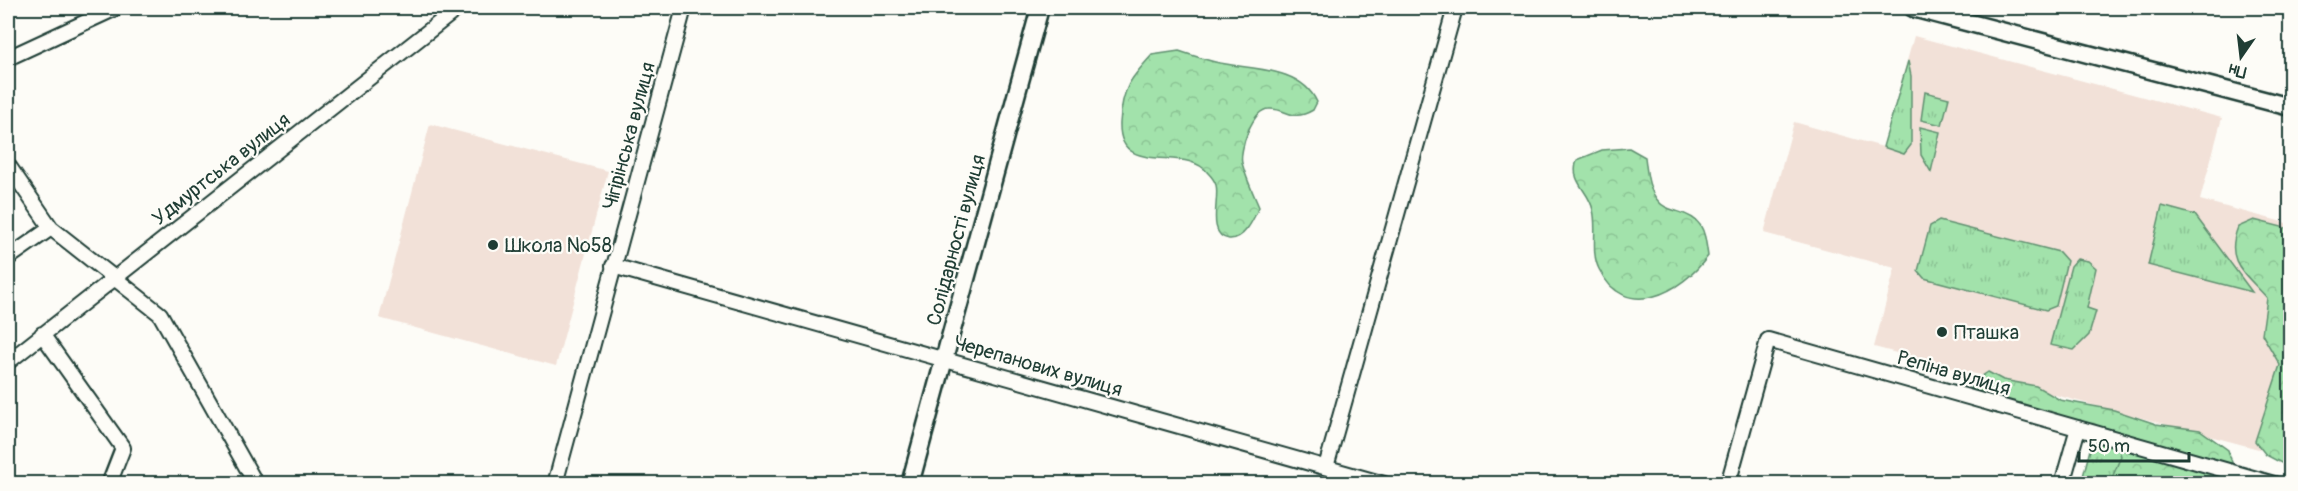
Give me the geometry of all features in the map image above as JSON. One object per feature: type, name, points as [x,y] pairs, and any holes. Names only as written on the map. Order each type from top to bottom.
[{"type":"street","points":[[8,58],[116,8]]},
{"type":"street","name":"Удмуртська вулиця","points":[[8,362],[458,8]]},
{"type":"street","name":"Чiгiрiнська вулиця","points":[[555,483],[684,8]]},
{"type":"street","name":"Солідарності вулиця","points":[[910,483],[1040,8]]},
{"type":"street","points":[[1326,467],[1455,8]]},
{"type":"street","points":[[1913,8],[2290,107]]},
{"type":"street","points":[[8,165],[51,228],[115,276],[160,314],[256,483]]},
{"type":"street","points":[[8,258],[51,228]]},
{"type":"street","name":"Черепанових вулиця","points":[[613,266],[1384,483]]},
{"type":"street","points":[[42,334],[123,448],[109,483]]},
{"type":"street","name":"Репiна вулиця","points":[[1728,483],[1768,340],[2274,483]]},
{"type":"street","points":[[2062,483],[2078,428]]},
{"type":"shaded area","points":[[1914,36],[2222,118],[2200,200],[2290,224],[2290,435],[2285,456],[1874,347],[1895,268],[1764,233],[1794,122],[1883,147]]},
{"type":"shaded area","name":"Школа №58","points":[[430,124],[608,171],[556,366],[379,318]]},
{"type":"green space","points":[[1179,51],[1215,62],[1286,75],[1299,81],[1317,102],[1313,110],[1300,115],[1269,109],[1263,111],[1252,123],[1245,141],[1242,163],[1259,207],[1248,228],[1235,238],[1229,239],[1218,231],[1215,216],[1216,185],[1208,173],[1198,165],[1185,160],[1141,156],[1130,150],[1122,140],[1121,111],[1128,85],[1152,55]]},
{"type":"green space","points":[[1908,61],[1911,76],[1911,145],[1904,154],[1883,147]]},
{"type":"green space","points":[[1925,92],[1949,98],[1942,125],[1921,120]]},
{"type":"green space","points":[[1920,127],[1940,132],[1931,172],[1921,155]]},
{"type":"green space","points":[[1629,148],[1645,157],[1650,187],[1661,204],[1685,214],[1701,226],[1708,256],[1684,281],[1669,290],[1654,296],[1638,298],[1623,295],[1610,285],[1599,269],[1594,247],[1593,210],[1577,180],[1575,168],[1577,160],[1602,150]]},
{"type":"green space","points":[[2162,206],[2195,215],[2252,292],[2148,265]]},
{"type":"green space","points":[[2254,220],[2290,229],[2290,471],[2289,467],[2266,455],[2255,441],[2280,365],[2262,334],[2267,298],[2244,274],[2235,258],[2234,239],[2238,227]]},
{"type":"green space","points":[[1939,221],[2059,252],[2067,261],[2056,306],[2046,310],[1924,278],[1918,271],[1930,226]]},
{"type":"green space","points":[[2077,259],[2088,261],[2096,268],[2087,308],[2096,311],[2089,335],[2074,350],[2050,345],[2071,266]]},
{"type":"green space","points":[[1988,372],[2003,380],[2036,386],[2060,400],[2114,410],[2156,424],[2200,430],[2228,450],[2236,475],[2243,483],[2110,483],[2121,456],[2114,439],[2100,428],[2083,421],[1991,412],[1980,406],[1970,390],[1973,382]]},
{"type":"green space","points":[[2092,442],[2243,483],[2081,484]]},
{"type":"place","name":"Школа №58","points":[[493,245]]},
{"type":"place","name":"Пташка","points":[[1942,332]]}]
